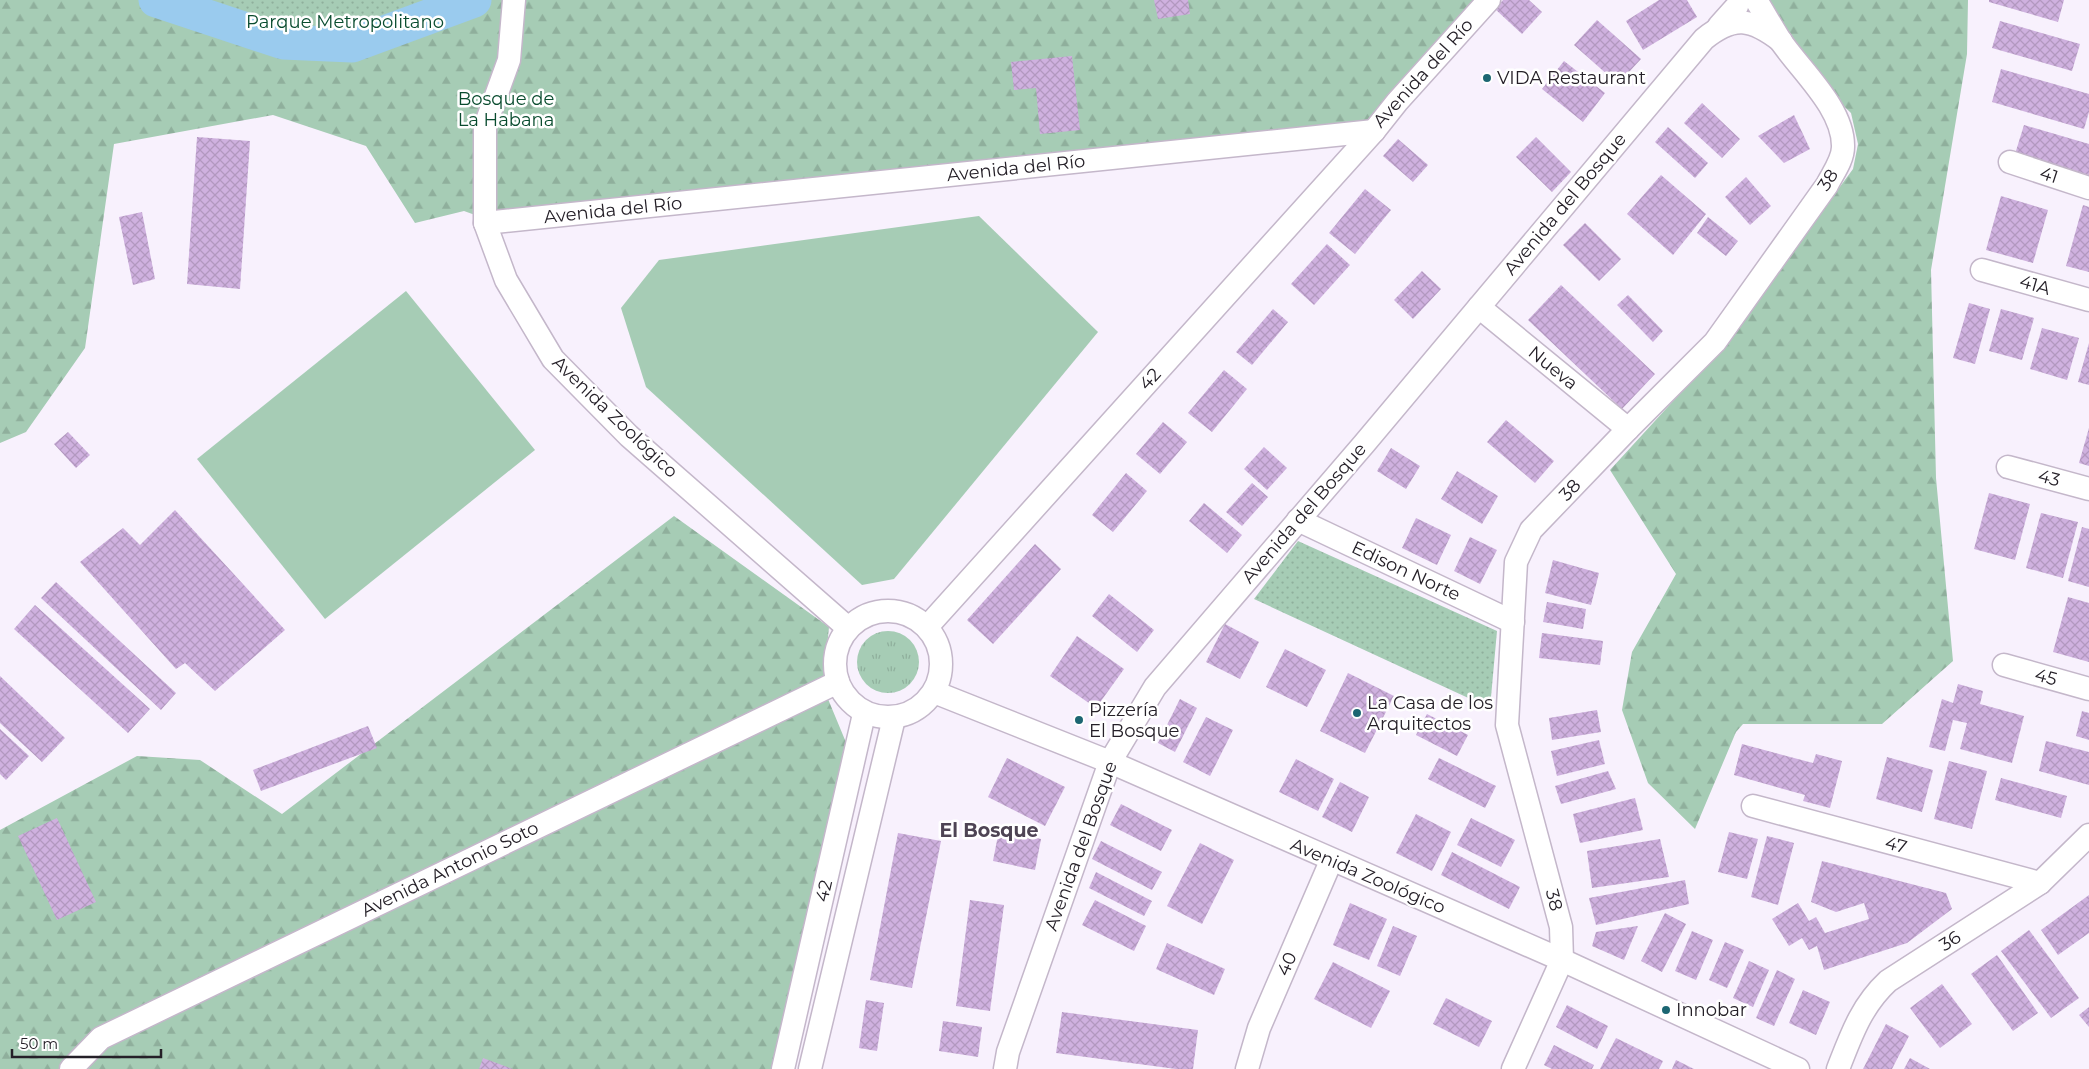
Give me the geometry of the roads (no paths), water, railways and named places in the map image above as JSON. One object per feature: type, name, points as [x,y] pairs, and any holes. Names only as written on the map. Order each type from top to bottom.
[{"type":"street","name":"Avenida Zoológico","points":[[514,0],[509,60],[485,126],[485,223],[506,280],[553,358],[629,436],[848,628]]},
{"type":"street","name":"Avenida del Río","points":[[485,223],[1374,131],[1397,102],[1489,0]]},
{"type":"street","name":"Avenida del Bosque","points":[[1005,1069],[1008,1052],[1110,762],[1155,687],[1479,307],[1704,39],[1720,26],[1737,6],[1739,0]]},
{"type":"street","name":"38","points":[[1513,1069],[1562,960],[1561,928],[1507,725],[1516,562],[1531,530],[1715,342],[1827,185],[1844,149],[1843,132],[1835,115],[1796,58],[1781,41],[1756,0]]},
{"type":"street","points":[[1720,26],[1734,22],[1747,23],[1765,29],[1781,41]]},
{"type":"street","name":"42","points":[[927,626],[1374,131]]},
{"type":"street","name":"41","points":[[2010,162],[2089,188]]},
{"type":"street","name":"41A","points":[[1982,270],[2089,300]]},
{"type":"street","name":"Nueva","points":[[1479,307],[1628,429]]},
{"type":"street","name":"43","points":[[2008,467],[2089,489]]},
{"type":"street","name":"Edison Norte","points":[[1298,520],[1513,622]]},
{"type":"street","points":[[878,611],[896,611],[913,616],[927,626],[937,641],[942,657],[943,671],[934,692],[925,703],[912,713],[894,718],[878,719],[864,714],[845,695],[838,682],[835,668],[840,640],[848,628],[862,617],[878,611]]},
{"type":"street","name":"45","points":[[2004,665],[2089,689]]},
{"type":"street","name":"Avenida Antonio Soto","points":[[72,1069],[101,1038],[838,682]]},
{"type":"street","name":"Avenida Zoológico","points":[[934,692],[1110,762],[1330,861],[1562,960],[1798,1069]]},
{"type":"street","name":"42","points":[[784,1069],[864,714]]},
{"type":"street","name":"42","points":[[810,1069],[894,718]]},
{"type":"street","name":"47","points":[[1753,806],[2040,884]]},
{"type":"street","name":"36","points":[[1838,1069],[1857,1021],[1873,995],[1888,981],[2040,884],[2089,835]]},
{"type":"street","name":"40","points":[[1247,1069],[1259,1028],[1330,861]]},
{"type":"waterway","points":[[156,0],[283,42],[352,45],[474,0]]},
{"type":"place","name":"VIDA Restaurant","points":[[1487,78]]},
{"type":"place","name":"La Casa de los Arquitectos","points":[[1357,713]]},
{"type":"place","name":"Pizzería El Bosque","points":[[1079,720]]},
{"type":"place","name":"Innobar","points":[[1666,1010]]},
{"type":"district","name":"El Bosque","points":[[989,830]]},
{"type":"park label","name":"Parque Metropolitano","points":[[345,22]]},
{"type":"park label","name":"Bosque de La Habana","points":[[506,109]]}]
